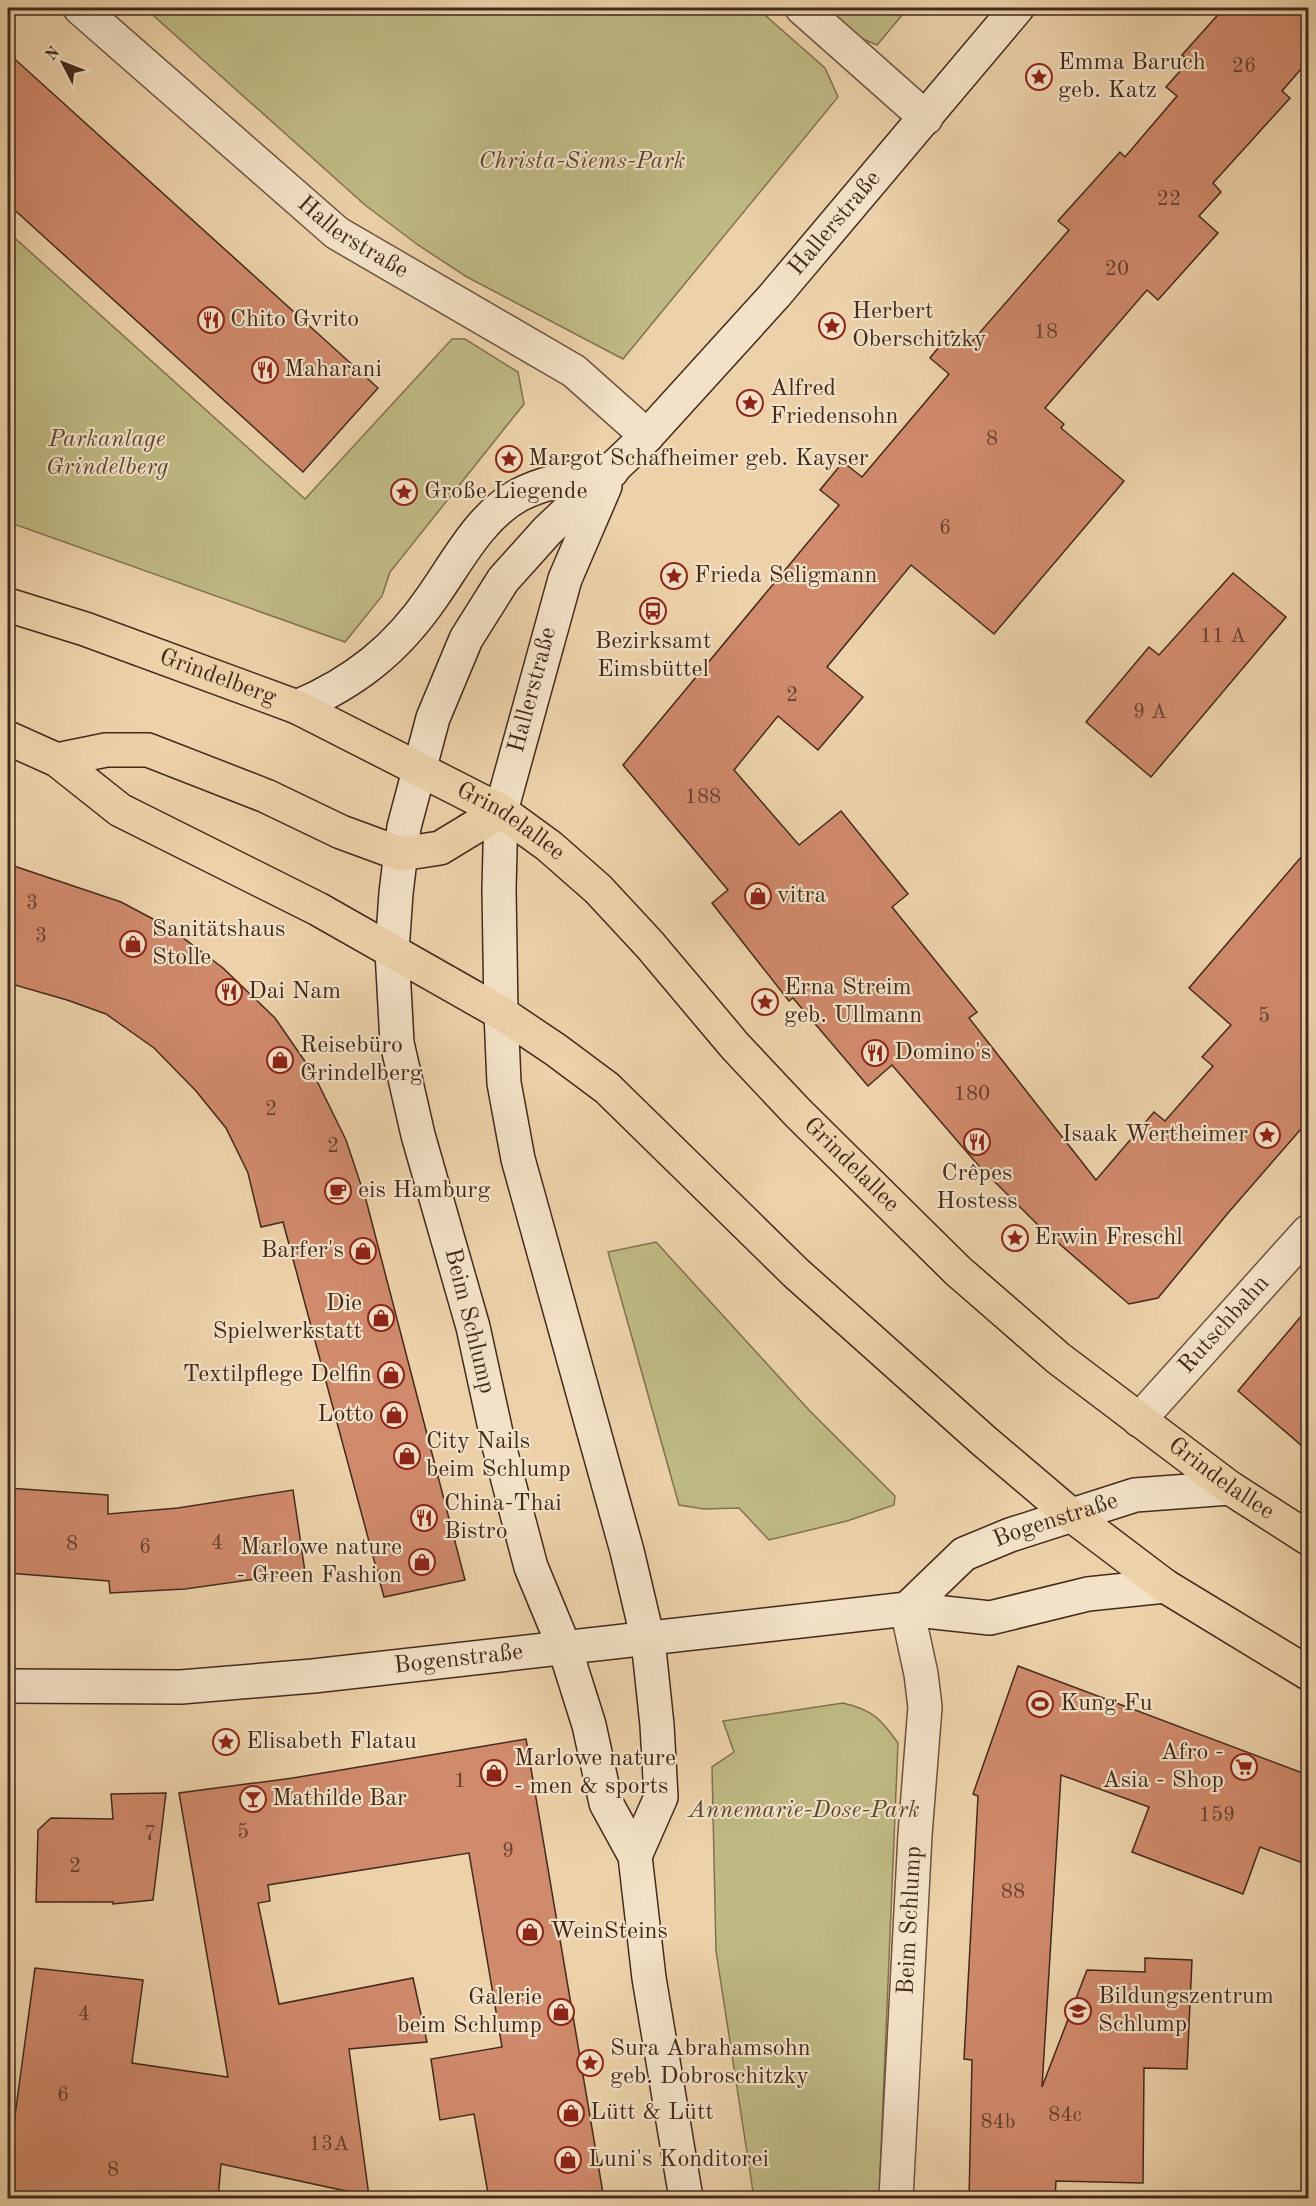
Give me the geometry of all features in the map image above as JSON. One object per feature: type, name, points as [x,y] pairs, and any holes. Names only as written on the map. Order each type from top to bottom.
[{"type":"main road","name":"Hallerstraße","points":[[80,8],[337,233],[574,371],[646,436]]},
{"type":"main road","points":[[802,8],[926,118]]},
{"type":"main road","name":"Hallerstraße","points":[[418,771],[436,708],[466,639],[504,580],[547,531],[646,436],[776,295],[1017,8]]},
{"type":"main road","name":"Hallerstraße","points":[[501,811],[565,579],[579,539],[612,471]]},
{"type":"main road","points":[[297,707],[344,685],[406,632],[472,540],[501,509],[518,496],[543,485],[612,471]]},
{"type":"main road","name":"Grindelberg","points":[[8,605],[85,629],[297,707],[418,771]]},
{"type":"main road","points":[[8,738],[57,760],[120,810],[318,909],[501,1012],[607,1088],[796,1273],[992,1448],[1070,1514],[1166,1586],[1308,1673]]},
{"type":"main road","points":[[57,760],[106,750],[148,750],[266,796],[341,832],[401,854],[440,848],[501,811]]},
{"type":"main road","name":"Grindelallee","points":[[418,771],[501,811],[549,846],[598,889],[650,945],[735,1046],[798,1113],[958,1271],[1058,1358],[1139,1420],[1230,1488],[1308,1538]]},
{"type":"main road","name":"Beim Schlump","points":[[418,771],[404,827],[392,951],[397,1043],[418,1135],[473,1328],[498,1442],[531,1567],[565,1649],[589,1725],[606,1803],[635,1856],[649,1978],[686,2199]]},
{"type":"main road","points":[[501,811],[499,889],[504,1083],[518,1159],[627,1551],[648,1640],[657,1725],[661,1797],[635,1856]]},
{"type":"main road","name":"Rutschbahn","points":[[1139,1420],[1308,1232]]},
{"type":"main road","name":"Bogenstraße","points":[[907,1610],[964,1554],[1070,1514],[1135,1495],[1230,1488]]},
{"type":"main road","name":"Bogenstraße","points":[[8,1686],[181,1688],[565,1649],[907,1610],[990,1618],[1088,1594],[1166,1586]]},
{"type":"main road","name":"Beim Schlump","points":[[896,2199],[915,1834],[925,1707],[921,1674],[907,1610]]},
{"type":"green space","name":"Christa-Siems-Park","points":[[145,8],[757,8],[825,68],[838,97],[623,359],[467,277],[418,245],[365,205]]},
{"type":"green space","points":[[820,8],[908,8],[877,45],[849,33]]},
{"type":"green space","name":"Parkanlage Grindelberg","points":[[8,232],[305,499],[452,339],[465,339],[518,372],[524,404],[390,572],[382,596],[345,642],[8,522]]},
{"type":"green space","points":[[656,1242],[809,1410],[895,1496],[894,1505],[847,1521],[769,1540],[739,1508],[704,1509],[679,1505],[608,1252]]},
{"type":"green space","name":"Annemarie-Dose-Park","points":[[843,1703],[869,1712],[898,1743],[879,2198],[754,2198],[716,1951],[712,1767],[734,1752],[723,1721]]},
{"type":"building","points":[[1224,8],[1308,8],[1308,61],[1282,91],[1290,98],[1213,183],[1221,192],[1199,216],[1218,233],[1158,300],[1147,290],[1045,408],[1064,424],[1061,428],[1124,481],[994,634],[911,565],[827,667],[863,697],[818,750],[778,716],[734,770],[799,845],[841,811],[908,894],[892,907],[977,1012],[969,1018],[1096,1180],[1154,1112],[1165,1121],[1213,1066],[1202,1057],[1231,1025],[1189,988],[1308,849],[1308,1121],[1158,1298],[1129,1304],[1041,1228],[978,1165],[892,1065],[868,1086],[793,998],[789,1001],[712,903],[728,890],[623,765],[839,505],[820,490],[843,462],[862,477],[949,374],[930,358],[952,331],[969,345],[1069,230],[1058,221],[1120,152],[1125,157],[1177,96],[1166,87],[1189,61],[1182,55]]},
{"type":"building","points":[[8,53],[378,388],[303,472],[8,204]]},
{"type":"building","points":[[1233,573],[1286,617],[1151,777],[1086,722],[1149,647],[1159,655]]},
{"type":"building","points":[[8,864],[121,902],[170,928],[223,968],[275,1018],[313,1073],[346,1140],[366,1200],[465,1580],[384,1597],[283,1222],[261,1227],[248,1173],[226,1128],[196,1091],[154,1048],[106,1014],[8,983]]},
{"type":"building","points":[[1308,1308],[1308,1451],[1238,1391]]},
{"type":"building","points":[[8,1488],[108,1495],[108,1514],[178,1508],[293,1490],[305,1572],[185,1589],[110,1593],[109,1581],[8,1573]]},
{"type":"building","points":[[1018,1666],[1308,1775],[1308,1865],[1260,1847],[1243,1894],[1132,1852],[1149,1807],[1061,1775],[1042,2087],[1087,1970],[1145,1972],[1145,1958],[1192,1960],[1187,2069],[1144,2068],[1143,2183],[1056,2181],[1055,2199],[969,2199],[972,2060],[964,2059],[978,1796],[973,1794]]},
{"type":"building","points":[[526,1739],[604,2199],[489,2199],[474,2114],[440,2120],[431,2059],[502,2047],[469,1853],[268,1885],[270,1901],[258,1903],[279,2004],[413,1978],[427,2042],[349,2049],[369,2196],[221,2164],[218,2199],[8,2199],[8,2167],[35,1968],[143,1980],[132,2063],[228,2077],[179,1793],[293,1778]]},
{"type":"building","points":[[166,1793],[153,1900],[113,1904],[113,1902],[36,1902],[38,1830],[51,1818],[113,1819],[111,1794]]},
{"type":"place","name":"Emma Baruch geb. Katz","points":[[1039,77]]},
{"type":"place","name":"Chito Gvrito","points":[[211,320]]},
{"type":"place","name":"Herbert Oberschitzky","points":[[832,326]]},
{"type":"place","name":"Maharani","points":[[265,370]]},
{"type":"place","name":"Alfred Friedensohn","points":[[750,403]]},
{"type":"place","name":"Margot Schafheimer geb. Kayser","points":[[509,459]]},
{"type":"place","name":"Große Liegende","points":[[404,492]]},
{"type":"place","name":"Frieda Seligmann","points":[[674,576]]},
{"type":"place","name":"Bezirksamt Eimsbüttel","points":[[653,611]]},
{"type":"place","name":"vitra","points":[[758,896]]},
{"type":"place","name":"Sanitätshaus Stolle","points":[[133,944]]},
{"type":"place","name":"Dai Nam","points":[[229,992]]},
{"type":"place","name":"Erna Streim geb. Ullmann","points":[[765,1002]]},
{"type":"place","name":"Domino's","points":[[875,1053]]},
{"type":"place","name":"Reisebüro Grindelberg","points":[[280,1060]]},
{"type":"place","name":"Isaak Wertheimer","points":[[1267,1135]]},
{"type":"place","name":"Crêpes Hostess","points":[[977,1142]]},
{"type":"place","name":"eis Hamburg","points":[[338,1191]]},
{"type":"place","name":"Erwin Freschl","points":[[1015,1238]]},
{"type":"place","name":"Barfer's","points":[[363,1251]]},
{"type":"place","name":"Die Spielwerkstatt","points":[[381,1318]]},
{"type":"place","name":"Textilpflege Delfin","points":[[391,1375]]},
{"type":"place","name":"Lotto","points":[[394,1415]]},
{"type":"place","name":"City Nails beim Schlump","points":[[407,1456]]},
{"type":"place","name":"China-Thai Bistro","points":[[424,1518]]},
{"type":"place","name":"Marlowe nature - Green Fashion","points":[[422,1562]]},
{"type":"place","name":"Kung Fu","points":[[1040,1704]]},
{"type":"place","name":"Elisabeth Flatau","points":[[226,1742]]},
{"type":"place","name":"Afro - Asia - Shop","points":[[1244,1767]]},
{"type":"place","name":"Marlowe nature - men & sports","points":[[494,1773]]},
{"type":"place","name":"Mathilde Bar","points":[[253,1799]]},
{"type":"place","name":"WeinSteins","points":[[530,1932]]},
{"type":"place","name":"Bildungszentrum Schlump","points":[[1078,2011]]},
{"type":"place","name":"Galerie beim Schlump","points":[[561,2012]]},
{"type":"place","name":"Sura Abrahamsohn geb. Dobroschitzky","points":[[590,2063]]},
{"type":"place","name":"Lütt & Lütt","points":[[571,2113]]},
{"type":"place","name":"Luni's Konditorei","points":[[568,2160]]}]
